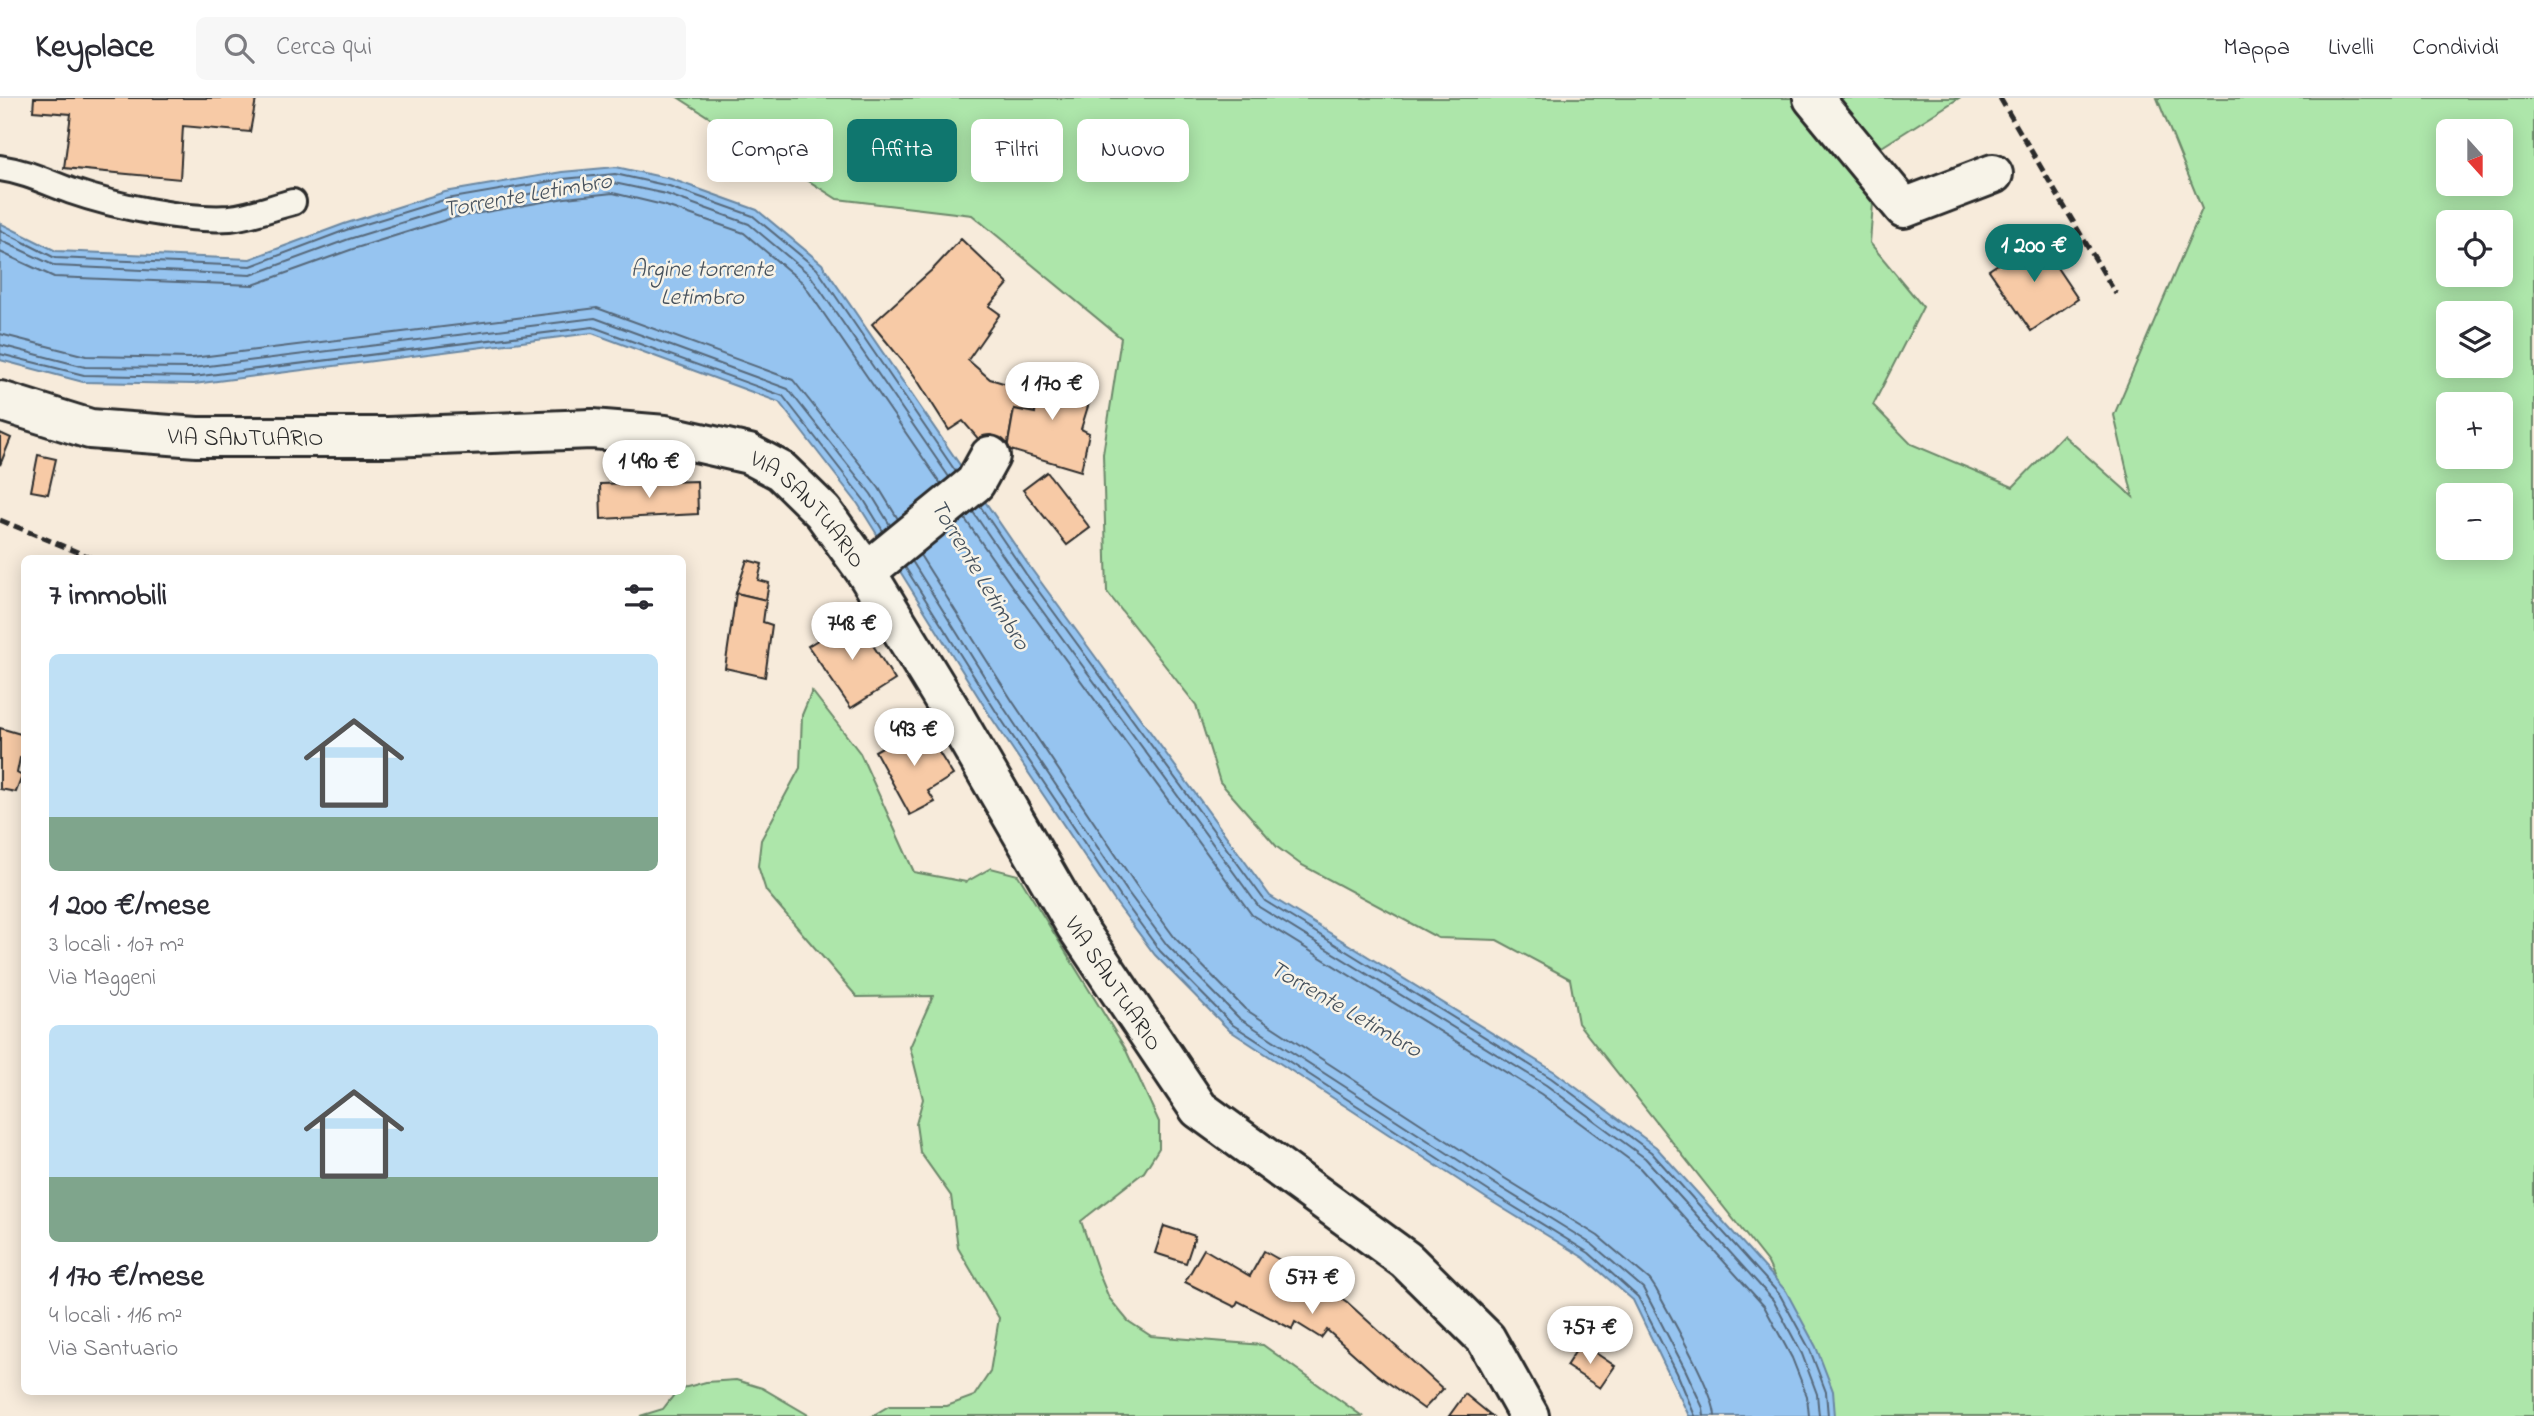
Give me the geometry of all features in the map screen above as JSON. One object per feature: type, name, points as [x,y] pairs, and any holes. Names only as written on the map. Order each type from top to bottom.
[{"type":"main road","points":[[1813,98],[1904,208],[1993,174]]},
{"type":"main road","name":"VIA SANTUARIO","points":[[0,401],[90,429],[197,437],[388,437],[592,429],[665,435],[749,454],[781,471],[875,564],[953,713],[1076,926],[1199,1109],[1406,1260],[1486,1339],[1529,1416]]},
{"type":"main road","points":[[875,564],[983,469]]},
{"type":"lane","points":[[0,168],[40,177],[71,191],[125,205],[213,218],[234,218],[293,202]]},
{"type":"green space","points":[[679,98],[1959,98],[1877,150],[1870,243],[1923,307],[1873,405],[1911,444],[2013,487],[2063,435],[2133,497],[2114,415],[2202,209],[2157,98],[2534,98],[2534,1416],[1828,1416],[1826,1388],[1768,1263],[1578,1023],[1570,979],[1497,940],[1438,938],[1300,864],[1277,847],[1220,782],[1196,705],[1107,592],[1103,454],[1121,338],[972,215],[837,199],[810,182],[833,182],[833,119],[712,119]]},
{"type":"green space","points":[[812,691],[860,753],[914,872],[966,882],[991,868],[1018,875],[1125,1048],[1159,1122],[1159,1148],[1144,1172],[1081,1221],[1109,1298],[1128,1321],[1151,1336],[1263,1345],[1362,1416],[872,1416],[889,1406],[947,1406],[974,1396],[990,1372],[999,1318],[958,1248],[951,1196],[920,1152],[916,1124],[923,1099],[910,1047],[933,996],[857,997],[766,891],[758,866],[761,840],[800,768],[802,715]]},
{"type":"green space","points":[[736,1380],[762,1388],[810,1416],[640,1416],[663,1409],[674,1395],[686,1395],[686,1387],[706,1382]]},
{"type":"water","name":"Argine torrente Letimbro","points":[[616,167],[671,179],[757,210],[822,264],[1032,570],[1270,896],[1555,1072],[1656,1147],[1786,1291],[1816,1347],[1833,1391],[1835,1416],[1689,1416],[1633,1300],[1584,1258],[1486,1198],[1229,1030],[1155,955],[1114,900],[991,717],[858,504],[779,402],[592,333],[194,384],[83,382],[0,360],[0,223],[56,251],[250,259],[344,224],[445,192],[562,172]]},
{"type":"building","points":[[34,98],[256,99],[250,132],[183,126],[180,179],[64,168],[71,114],[33,111]]},
{"type":"building","points":[[2037,238],[2078,299],[2031,331],[1989,270]]},
{"type":"building","points":[[961,239],[1008,284],[989,306],[1000,314],[968,360],[990,379],[1037,393],[1035,413],[1014,409],[1007,449],[980,441],[963,421],[949,430],[914,375],[872,324],[934,268]]},
{"type":"building","points":[[1021,369],[1093,390],[1081,429],[1089,433],[1081,471],[1007,449],[1014,409],[1035,413],[1037,393],[1018,388]]},
{"type":"building","points":[[0,433],[11,438],[0,465]]},
{"type":"building","points":[[38,455],[56,459],[48,494],[31,491]]},
{"type":"building","points":[[1047,472],[1090,528],[1067,545],[1023,490]]},
{"type":"building","points":[[697,481],[698,514],[601,519],[600,484]]},
{"type":"building","points":[[747,560],[762,564],[758,580],[769,583],[766,600],[736,593]]},
{"type":"building","points":[[736,593],[766,600],[763,622],[772,625],[765,677],[725,668]]},
{"type":"building","points":[[855,617],[895,680],[851,708],[808,646]]},
{"type":"building","points":[[922,725],[953,775],[928,791],[935,802],[910,815],[875,751]]},
{"type":"building","points":[[0,728],[21,734],[21,758],[17,773],[21,779],[16,792],[0,789]]},
{"type":"building","points":[[1164,1226],[1195,1236],[1186,1263],[1155,1253]]},
{"type":"building","points":[[1204,1249],[1250,1276],[1264,1251],[1310,1277],[1347,1302],[1443,1389],[1424,1409],[1375,1373],[1327,1330],[1321,1338],[1295,1322],[1292,1329],[1238,1301],[1235,1307],[1185,1282]]},
{"type":"building","points":[[1581,1343],[1615,1366],[1600,1388],[1566,1366]]},
{"type":"building","points":[[1465,1394],[1492,1416],[1449,1416]]},
{"type":"railway","points":[[2000,98],[2116,294]]},
{"type":"railway","points":[[0,520],[85,555]]},
{"type":"water label","name":"Torrente Letimbro","points":[[527,194]]},
{"type":"water label","name":"Torrente Letimbro","points":[[981,574]]},
{"type":"water label","name":"Torrente Letimbro","points":[[1346,1008]]}]
